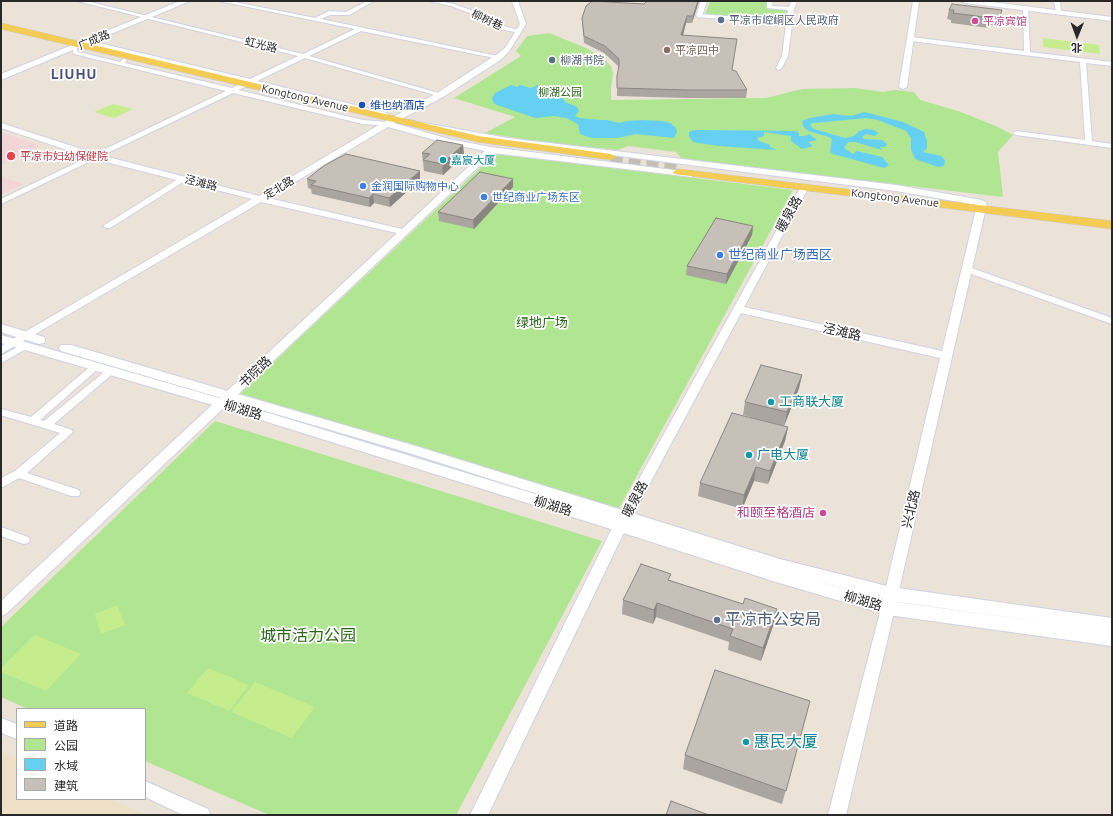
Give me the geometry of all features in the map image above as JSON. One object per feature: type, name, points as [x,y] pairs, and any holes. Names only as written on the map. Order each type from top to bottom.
[{"type":"main road","name":"广成路","points":[[1,77],[180,1]]},
{"type":"main road","name":"广成路","points":[[146,16],[186,1]]},
{"type":"main road","points":[[965,1],[1112,18]]},
{"type":"main road","points":[[975,1],[1059,12]]},
{"type":"main road","name":"Kongtong Avenue","points":[[1,26],[74,46],[123,62],[242,86]]},
{"type":"main road","name":"Kongtong Avenue","points":[[1,31],[74,46],[242,86],[391,122],[473,144],[609,160]]},
{"type":"main road","name":"广成路","points":[[1,74],[74,46]]},
{"type":"main road","name":"Kongtong Avenue","points":[[679,169],[981,206],[1112,225]]},
{"type":"main road","name":"Kongtong Avenue","points":[[981,206],[1112,219]]},
{"type":"main road","name":"柳湖路","points":[[1,328],[17,341],[95,367],[226,399]]},
{"type":"main road","name":"柳湖路","points":[[17,341],[226,399],[623,521],[776,576],[890,601],[1112,639]]},
{"type":"main road","name":"柳湖路","points":[[890,601],[1112,624]]},
{"type":"street","name":"虹光路","points":[[80,1],[304,56],[440,95]]},
{"type":"street","points":[[222,1],[499,58]]},
{"type":"street","points":[[316,20],[329,13],[347,14],[371,1]]},
{"type":"street","name":"柳树巷","points":[[432,1],[452,5],[484,17],[498,26],[519,31]]},
{"type":"street","points":[[515,1],[523,24],[519,31]]},
{"type":"street","points":[[704,1],[699,16],[789,22]]},
{"type":"street","points":[[770,1],[769,7],[791,9]]},
{"type":"street","points":[[779,68],[785,56],[791,9],[794,1]]},
{"type":"street","points":[[902,87],[916,1]]},
{"type":"street","points":[[1057,1],[1059,12]]},
{"type":"street","points":[[1025,8],[1028,54]]},
{"type":"street","points":[[1,202],[360,29]]},
{"type":"street","name":"定北路","points":[[1,351],[391,122],[440,95],[499,58],[508,49],[519,31]]},
{"type":"street","points":[[911,39],[1112,64]]},
{"type":"street","points":[[1083,61],[1089,143]]},
{"type":"street","points":[[242,86],[382,113],[391,122],[448,141],[491,150],[947,208],[981,206]]},
{"type":"street","points":[[391,122],[532,143],[896,188],[981,206]]},
{"type":"street","name":"泾滩路","points":[[1,125],[97,157],[261,199],[404,232]]},
{"type":"street","points":[[1016,133],[1112,146]]},
{"type":"street","name":"书院路","points":[[1,610],[491,150]]},
{"type":"street","points":[[107,226],[184,179]]},
{"type":"street","name":"暖泉路","points":[[479,815],[623,521],[803,190]]},
{"type":"street","name":"兴北路","points":[[837,815],[890,601],[981,206]]},
{"type":"street","points":[[966,269],[1112,321]]},
{"type":"street","name":"泾滩路","points":[[738,309],[947,356]]},
{"type":"street","points":[[1,360],[17,341]]},
{"type":"street","points":[[33,421],[95,367]]},
{"type":"street","points":[[46,425],[110,371]]},
{"type":"street","points":[[1,413],[3,412],[68,432],[19,474],[3,479]]},
{"type":"street","points":[[19,474],[75,493]]},
{"type":"street","points":[[1,531],[24,540]]},
{"type":"street","points":[[1,725],[16,732]]},
{"type":"street","points":[[146,789],[202,815]]},
{"type":"shaded area","name":"平凉市妇幼保健院","points":[[1,132],[41,146],[1,165]]},
{"type":"shaded area","name":"平凉市妇幼保健院","points":[[1,177],[23,184],[1,194]]},
{"type":"shaded area","points":[[1,751],[16,758],[16,800],[112,800],[147,815],[1,815]]},
{"type":"green space","points":[[710,1],[769,1],[768,9],[787,10],[785,21],[705,15]]},
{"type":"green space","name":"柳湖公园","points":[[549,33],[586,48],[603,58],[611,66],[613,74],[611,100],[766,98],[802,89],[855,88],[883,92],[894,90],[914,92],[920,100],[958,111],[996,126],[1013,135],[998,152],[1003,197],[690,160],[681,158],[676,152],[628,146],[618,150],[541,142],[485,133],[515,117],[454,98],[521,56],[516,51],[527,36]]},
{"type":"green space","points":[[1043,38],[1099,45],[1100,54],[1043,47]]},
{"type":"green space","points":[[113,104],[133,109],[114,118],[94,112]]},
{"type":"green space","name":"绿地广场","points":[[495,154],[793,190],[618,510],[240,394]]},
{"type":"green space","name":"城市活力公园","points":[[215,421],[602,541],[456,815],[269,815],[146,761],[146,708],[26,708],[1,697],[1,627]]},
{"type":"green space","points":[[117,605],[125,625],[101,634],[95,614]]},
{"type":"green space","points":[[35,635],[81,654],[46,691],[1,672],[1,668]]},
{"type":"green space","points":[[208,668],[249,685],[229,711],[187,693]]},
{"type":"green space","points":[[255,682],[315,707],[292,738],[231,712]]},
{"type":"water","points":[[511,85],[517,87],[520,85],[531,88],[537,85],[554,90],[561,95],[565,102],[577,107],[579,111],[575,116],[579,118],[607,120],[619,123],[642,120],[662,121],[670,123],[676,128],[677,132],[674,138],[636,134],[617,138],[591,138],[580,134],[578,124],[566,118],[554,116],[535,118],[497,105],[493,102],[492,98],[495,93]]},
{"type":"water","points":[[864,112],[903,122],[924,132],[927,141],[927,148],[923,152],[941,156],[945,160],[944,166],[938,167],[915,159],[911,150],[911,138],[906,131],[878,120],[866,118],[812,123],[810,125],[814,129],[845,138],[854,136],[859,131],[866,129],[874,130],[878,133],[875,136],[866,134],[862,137],[864,139],[882,140],[887,144],[885,147],[880,147],[882,150],[855,142],[848,142],[844,148],[853,154],[857,151],[882,157],[889,165],[884,168],[833,154],[830,152],[832,139],[808,131],[803,126],[802,121],[833,114],[851,116]]},
{"type":"water","points":[[694,130],[796,131],[799,133],[799,136],[809,134],[817,140],[808,142],[813,146],[802,149],[791,141],[791,136],[764,132],[764,136],[757,138],[759,141],[770,145],[770,147],[777,150],[718,146],[693,142],[689,136],[689,132]]},
{"type":"building","name":"平凉四中","points":[[592,1],[644,4],[647,1],[698,1],[693,16],[687,16],[681,35],[737,39],[732,70],[736,71],[747,90],[617,88],[619,59],[605,46],[584,36],[582,18],[586,6]]},
{"type":"building","points":[[952,4],[1002,10],[1000,16],[993,15],[992,18],[953,13],[954,10],[949,10]]},
{"type":"building","points":[[437,140],[463,145],[442,164],[423,160],[430,154],[422,153]]},
{"type":"building","name":"金润国际购物中心","points":[[346,154],[420,171],[389,198],[373,194],[369,198],[311,185],[316,181],[307,179],[325,165]]},
{"type":"building","name":"世纪商业广场东区","points":[[480,172],[513,179],[473,220],[438,212]]},
{"type":"building","name":"世纪商业广场西区","points":[[716,218],[753,226],[727,274],[687,266]]},
{"type":"building","name":"工商联大厦","points":[[761,365],[802,375],[787,412],[745,402]]},
{"type":"building","name":"广电大厦","points":[[732,413],[788,427],[770,471],[756,467],[744,495],[700,483]]},
{"type":"building","points":[[641,564],[671,574],[668,580],[743,604],[745,598],[777,609],[763,648],[730,636],[733,629],[657,603],[654,610],[623,600]]},
{"type":"building","name":"惠民大厦","points":[[715,670],[810,701],[786,791],[685,755]]},
{"type":"building","points":[[671,801],[709,815],[666,815]]},
{"type":"tunnel","points":[[611,157],[681,166]]},
{"type":"place","name":"平凉市崆峒区人民政府","points":[[721,20]]},
{"type":"place","name":"平凉宾馆","points":[[975,21]]},
{"type":"place","name":"平凉四中","points":[[667,50]]},
{"type":"place","name":"柳湖书院","points":[[552,60]]},
{"type":"place","name":"维也纳酒店","points":[[362,105]]},
{"type":"place","name":"平凉市妇幼保健院","points":[[11,156]]},
{"type":"place","name":"嘉宸大厦","points":[[443,160]]},
{"type":"place","name":"金润国际购物中心","points":[[363,186]]},
{"type":"place","name":"世纪商业广场东区","points":[[484,197]]},
{"type":"place","name":"世纪商业广场西区","points":[[720,255]]},
{"type":"place","name":"工商联大厦","points":[[771,402]]},
{"type":"place","name":"广电大厦","points":[[749,455]]},
{"type":"place","name":"和颐至格酒店","points":[[823,513]]},
{"type":"place","name":"平凉市公安局","points":[[717,620]]},
{"type":"place","name":"惠民大厦","points":[[746,742]]},
{"type":"district","name":"LIUHU","points":[[74,74]]}]
